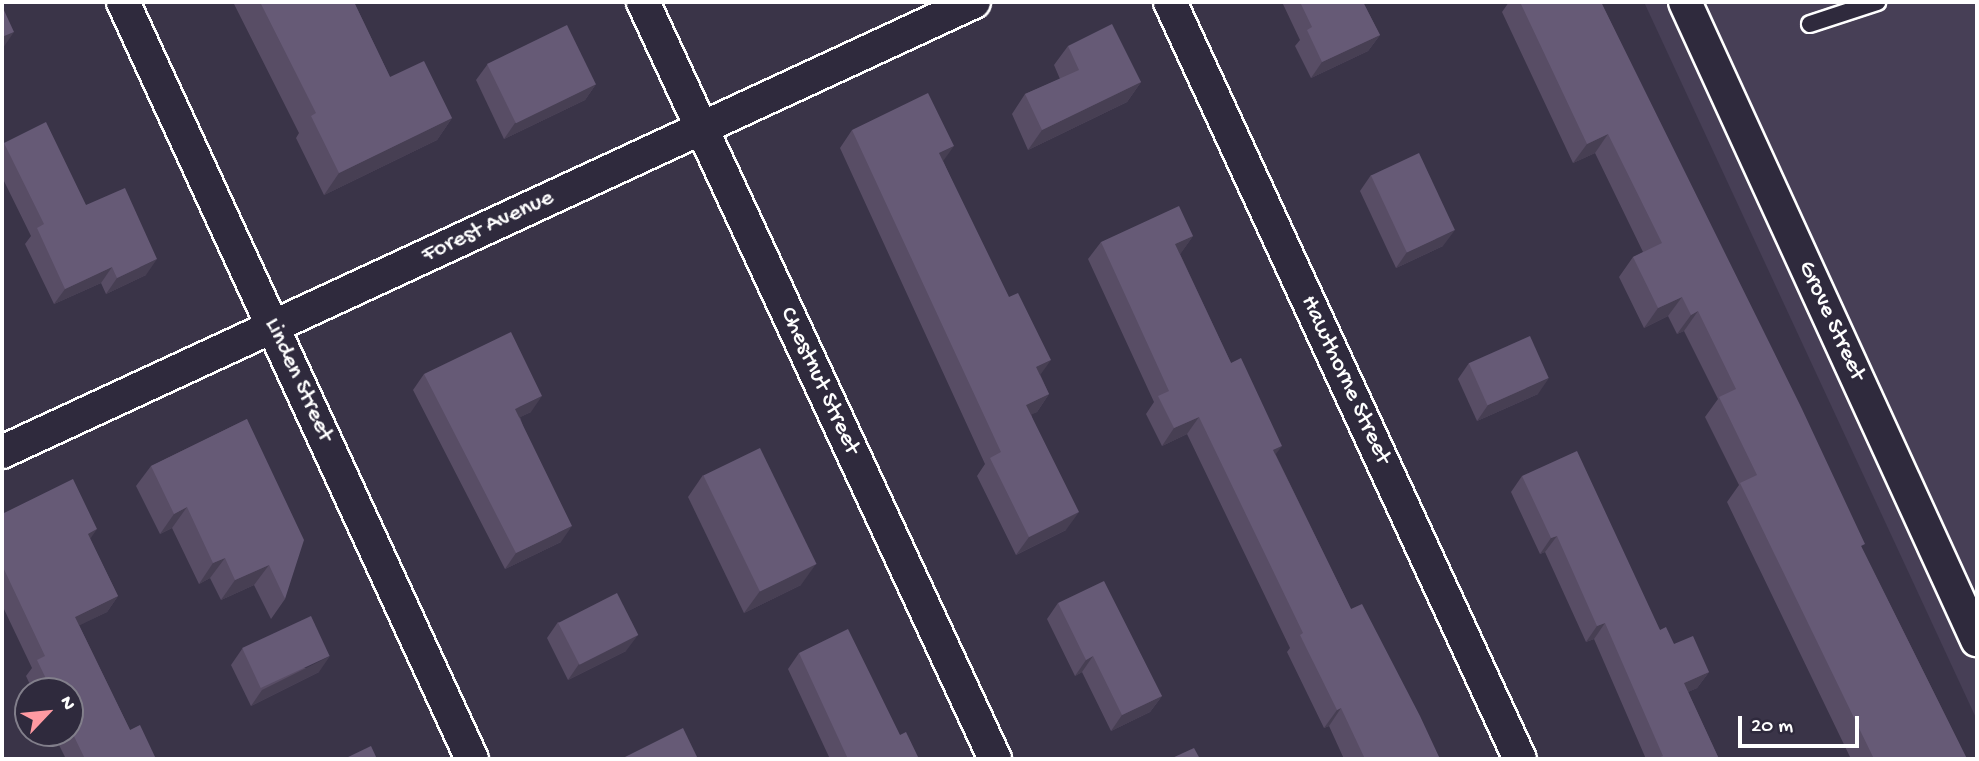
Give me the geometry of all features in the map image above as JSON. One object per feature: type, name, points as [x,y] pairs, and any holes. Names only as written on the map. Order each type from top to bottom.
[{"type":"street","name":"Linden Street","points":[[123,2],[472,759]]},
{"type":"street","name":"Chestnut Street","points":[[643,2],[995,759]]},
{"type":"street","name":"Forest Avenue","points":[[2,452],[974,2]]},
{"type":"street","name":"Hawthorne Street","points":[[1170,2],[1520,759]]},
{"type":"street","name":"Grove Street","points":[[1685,2],[1977,640]]},
{"type":"lane","points":[[1810,24],[1877,2]]},
{"type":"shaded area","points":[[1644,2],[1977,2],[1977,720]]},
{"type":"building","points":[[260,2],[354,2],[390,77],[424,61],[452,118],[339,173],[311,116],[316,113]]},
{"type":"building","points":[[1300,2],[1363,2],[1380,35],[1322,62],[1307,30],[1312,27]]},
{"type":"building","points":[[1520,2],[1601,2],[1802,409],[1865,544],[1861,546],[1967,759],[1874,759],[1740,483],[1757,475],[1719,397],[1736,389],[1698,311],[1691,315],[1682,297],[1658,308],[1633,257],[1662,243],[1608,134],[1587,144]]},
{"type":"building","points":[[2,6],[14,32],[2,37]]},
{"type":"building","points":[[1112,24],[1141,82],[1042,130],[1025,94],[1079,70],[1068,46]]},
{"type":"building","points":[[567,25],[596,84],[516,123],[487,64]]},
{"type":"building","points":[[928,93],[954,146],[939,153],[1009,297],[1018,293],[1051,360],[1036,367],[1049,394],[1026,405],[1079,512],[1029,537],[990,458],[1001,452],[852,130]]},
{"type":"building","points":[[46,122],[86,205],[125,188],[157,259],[117,278],[112,267],[65,289],[37,228],[44,224],[4,143]]},
{"type":"building","points":[[1419,153],[1455,230],[1407,252],[1371,175]]},
{"type":"building","points":[[1179,206],[1193,236],[1175,244],[1231,363],[1241,358],[1282,446],[1273,450],[1351,609],[1362,604],[1440,759],[1365,759],[1341,708],[1337,710],[1300,635],[1303,633],[1199,417],[1174,428],[1158,396],[1169,391],[1101,242]]},
{"type":"building","points":[[511,332],[542,396],[515,409],[572,526],[516,553],[424,374]]},
{"type":"building","points":[[1530,336],[1549,378],[1488,405],[1469,363]]},
{"type":"building","points":[[247,419],[304,540],[285,599],[269,565],[235,580],[225,558],[213,563],[187,507],[174,514],[151,466]]},
{"type":"building","points":[[760,448],[817,564],[760,592],[703,476]]},
{"type":"building","points":[[1577,451],[1660,630],[1666,627],[1674,644],[1693,636],[1709,672],[1684,683],[1719,759],[1655,759],[1663,756],[1605,623],[1597,626],[1557,536],[1551,538],[1522,476]]},
{"type":"building","points":[[73,479],[97,529],[88,534],[118,596],[75,617],[130,730],[140,725],[156,759],[85,759],[79,747],[84,747],[84,677],[45,677],[37,660],[45,656],[2,565],[2,514]]},
{"type":"building","points":[[1104,581],[1162,696],[1122,715],[1093,656],[1086,660],[1058,603]]},
{"type":"building","points":[[617,593],[638,635],[580,665],[558,623]]},
{"type":"building","points":[[311,616],[330,656],[261,688],[242,648]]},
{"type":"building","points":[[848,629],[900,735],[906,732],[919,759],[848,759],[799,653]]},
{"type":"building","points":[[683,728],[698,759],[621,759]]},
{"type":"building","points":[[371,746],[377,759],[344,759]]},
{"type":"building","points":[[1194,748],[1200,759],[1170,759]]}]
